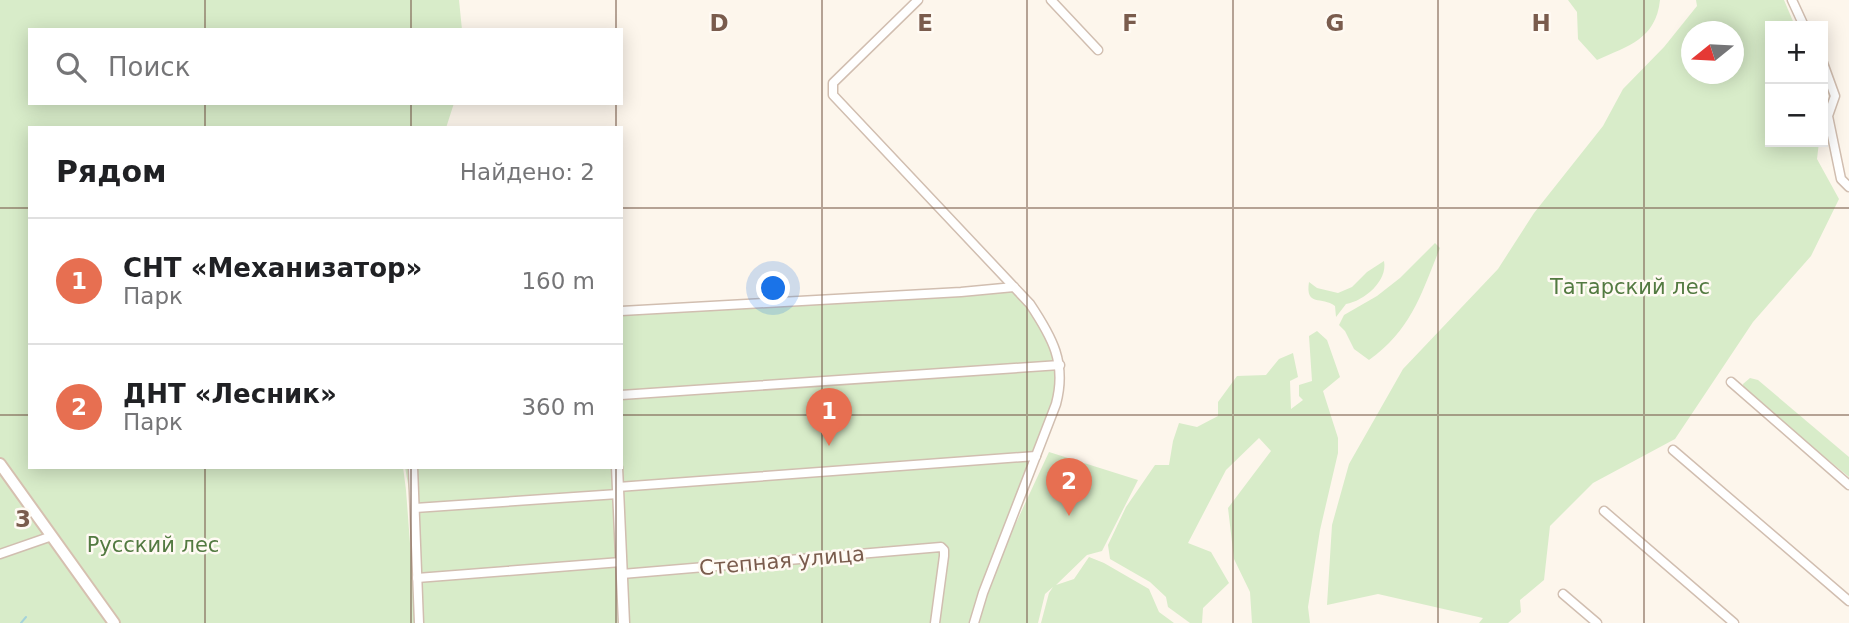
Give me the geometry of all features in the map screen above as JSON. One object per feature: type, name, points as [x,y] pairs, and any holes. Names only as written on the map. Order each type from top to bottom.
[{"type":"main road","points":[[0,464],[114,623]]},
{"type":"street","points":[[918,0],[833,83],[833,95],[1030,304],[1054,344],[1060,365],[1058,396],[974,623]]},
{"type":"street","points":[[1051,0],[1098,50]]},
{"type":"street","points":[[1792,0],[1802,21]]},
{"type":"street","points":[[1828,77],[1835,96],[1828,116],[1841,179],[1849,187]]},
{"type":"street","points":[[623,311],[1014,287]]},
{"type":"street","points":[[623,395],[1060,365]]},
{"type":"street","points":[[1731,382],[1849,485]]},
{"type":"street","points":[[1673,450],[1849,601]]},
{"type":"street","points":[[415,508],[1036,456]]},
{"type":"street","points":[[413,469],[419,623]]},
{"type":"street","points":[[617,469],[624,623]]},
{"type":"street","points":[[1604,511],[1734,623]]},
{"type":"street","points":[[0,554],[52,536]]},
{"type":"street","name":"Степная улица","points":[[622,574],[941,547],[944,556],[935,623]]},
{"type":"street","points":[[417,578],[621,562]]},
{"type":"street","points":[[1563,594],[1597,623]]},
{"type":"green space","name":"Русский лес","points":[[0,0],[459,0],[462,28],[28,28],[28,105],[453,105],[447,126],[28,126],[28,469],[403,469],[416,623],[0,623]]},
{"type":"green space","points":[[1568,0],[1660,0],[1653,24],[1639,39],[1597,60],[1578,39],[1577,12]]},
{"type":"green space","name":"Татарский лес","points":[[1696,0],[1784,0],[1793,21],[1765,21],[1765,147],[1818,147],[1817,159],[1839,199],[1811,256],[1753,322],[1675,439],[1593,483],[1550,526],[1544,580],[1520,600],[1521,612],[1508,623],[1479,623],[1483,618],[1378,594],[1327,605],[1332,525],[1349,464],[1403,369],[1498,269],[1534,213],[1603,126],[1623,89],[1681,26],[1681,84],[1744,84],[1744,21],[1685,21],[1697,6]]},
{"type":"green space","points":[[1435,243],[1440,248],[1414,310],[1396,336],[1369,360],[1354,349],[1339,325],[1344,315],[1377,296],[1400,278]]},
{"type":"green space","points":[[1384,261],[1382,276],[1373,289],[1360,299],[1346,304],[1336,317],[1335,306],[1316,300],[1310,295],[1309,282],[1317,288],[1338,293],[1352,287],[1367,272]]},
{"type":"green space","points":[[1013,290],[1034,313],[1048,337],[1056,364],[1057,396],[1005,525],[976,607],[983,607],[1002,553],[1049,452],[1138,480],[1102,551],[1087,555],[1056,585],[1074,579],[1089,557],[1149,589],[1159,612],[1174,623],[1041,623],[1053,587],[1045,594],[1038,623],[417,623],[405,469],[623,469],[623,310]]},
{"type":"green space","points":[[1317,331],[1327,340],[1340,377],[1323,391],[1338,438],[1338,453],[1320,530],[1308,607],[1310,623],[1252,623],[1250,592],[1234,559],[1228,508],[1271,451],[1259,438],[1226,470],[1188,543],[1211,552],[1229,583],[1203,608],[1202,623],[1190,623],[1168,607],[1166,597],[1150,582],[1110,559],[1108,545],[1126,507],[1155,465],[1169,465],[1179,423],[1197,427],[1218,416],[1218,402],[1237,376],[1266,375],[1279,359],[1293,353],[1298,377],[1290,381],[1291,409],[1303,400],[1299,396],[1299,385],[1312,381],[1309,336]]},
{"type":"green space","points":[[1750,378],[1758,380],[1849,457],[1849,477],[1744,391],[1743,384]]},
{"type":"waterway","points":[[21,623],[26,617]]},
{"type":"place","name":"СНТ «Механизатор»","points":[[829,446]]},
{"type":"place","name":"ДНТ «Лесник»","points":[[1069,516]]}]
